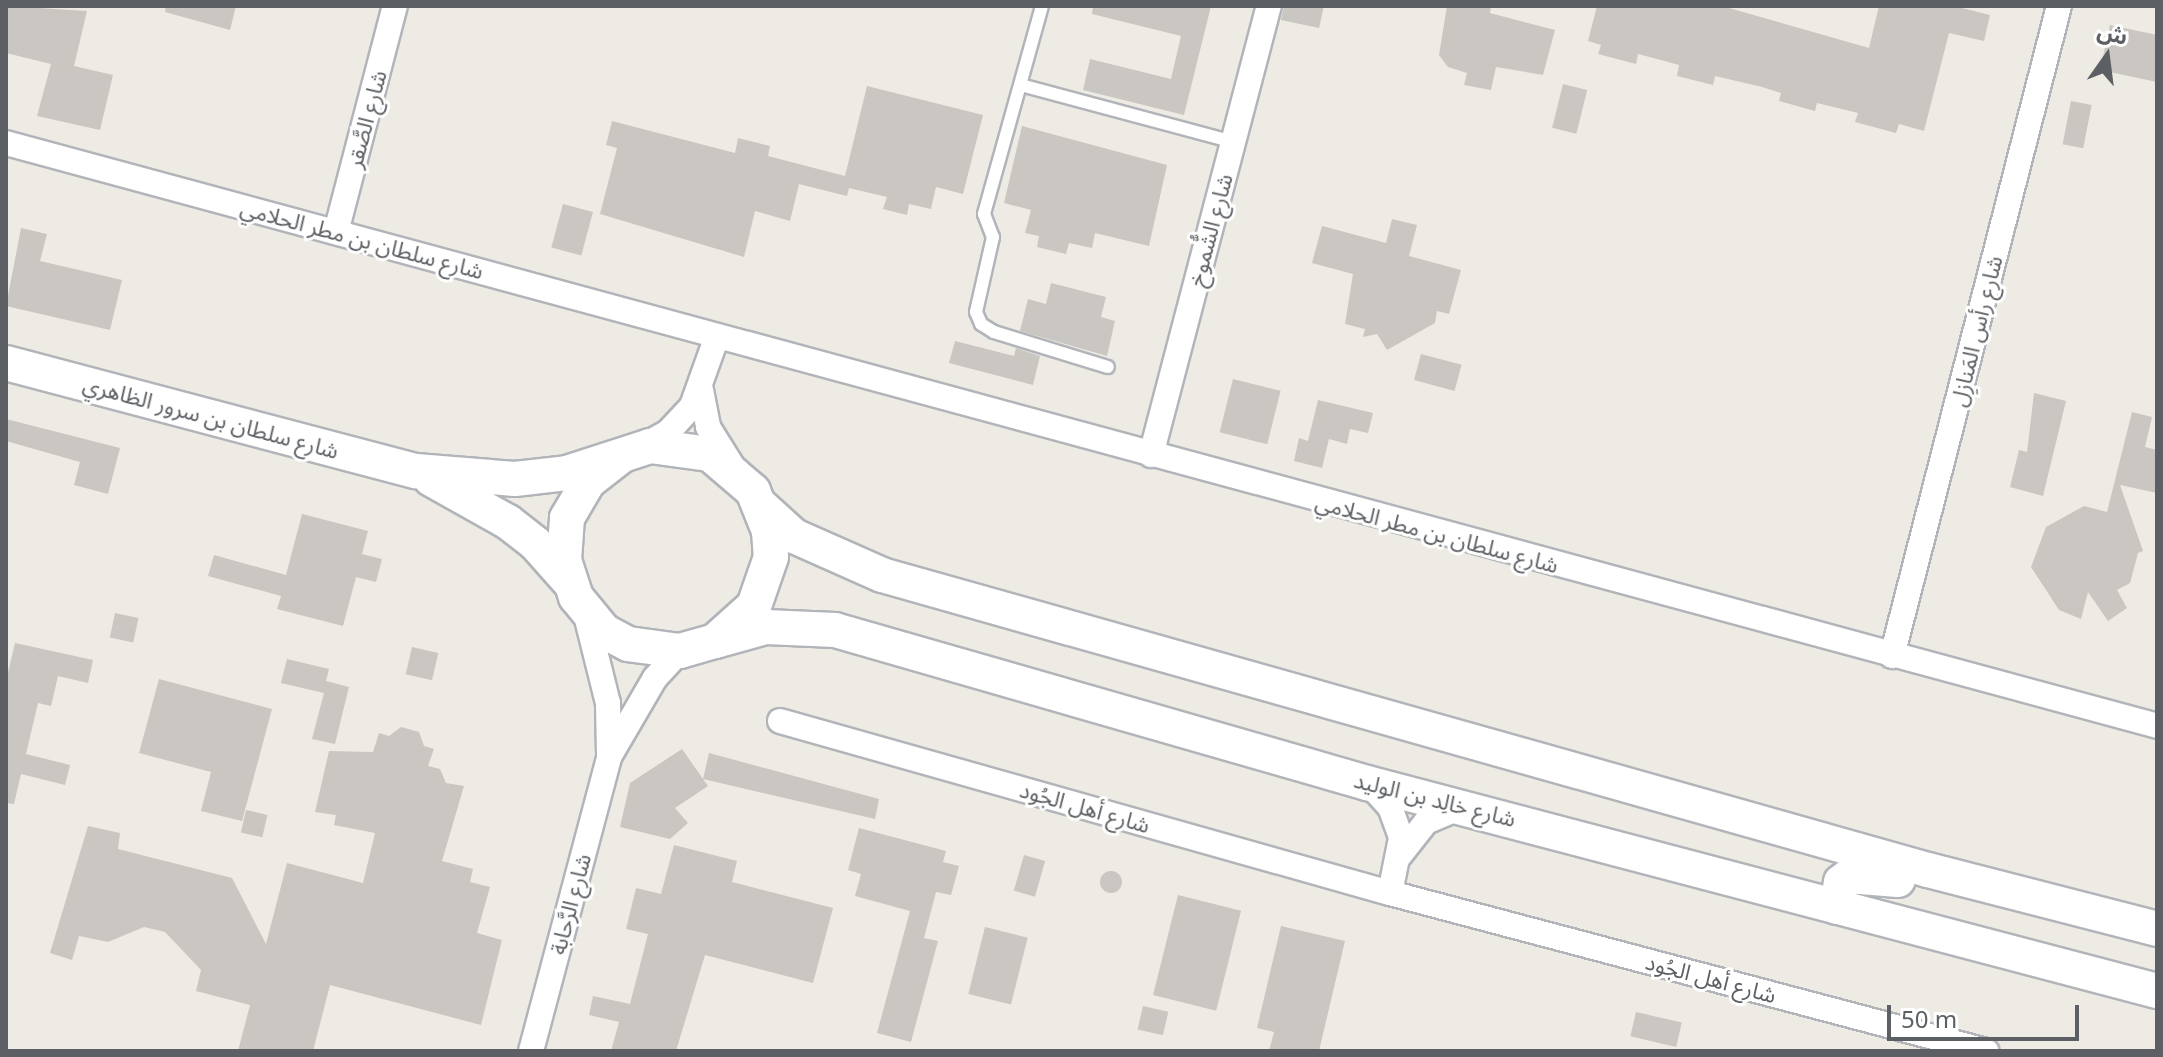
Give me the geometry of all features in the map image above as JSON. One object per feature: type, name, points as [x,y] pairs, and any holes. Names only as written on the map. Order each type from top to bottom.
[{"type":"street","name":"شارع الصَّقر","points":[[336,232],[395,6]]},
{"type":"street","name":"شارع الشُّموخ","points":[[1151,455],[1269,6]]},
{"type":"street","name":"شارع رأس المَنازِل","points":[[1892,656],[2059,6]]},
{"type":"street","name":"شارع سلطان بن مطر الحلامي","points":[[6,143],[2157,726]]},
{"type":"street","points":[[701,390],[708,427],[752,492],[769,531],[765,583],[736,626],[715,641],[680,651],[628,644],[585,612],[568,580],[564,539],[567,518],[588,482],[626,454],[681,421],[701,390],[717,336]]},
{"type":"street","name":"شارع سلطان بن سرور الظاهري","points":[[6,363],[416,471],[515,479],[567,473],[626,454]]},
{"type":"street","points":[[626,454],[650,446],[690,448],[710,454],[794,536],[882,575],[1928,870],[2157,929]]},
{"type":"street","name":"شارع سلطان بن سرور الظاهري","points":[[416,471],[508,522],[568,580]]},
{"type":"street","name":"شارع الرَّحابة","points":[[585,612],[608,703],[609,757]]},
{"type":"street","name":"شارع خالِد بن الوليد","points":[[715,641],[766,627],[835,630],[1367,783],[1465,806],[2157,991]]},
{"type":"street","name":"شارع الرَّحابة","points":[[531,1051],[609,757],[655,678],[680,651]]},
{"type":"street","name":"شارع أهل الجُود","points":[[780,721],[1390,893],[1986,1051]]},
{"type":"street","points":[[1367,783],[1397,822],[1400,855],[1390,893]]},
{"type":"street","points":[[1400,855],[1426,822],[1465,806]]},
{"type":"street","points":[[1837,907],[1841,882],[1849,876],[1899,880],[1928,870]]},
{"type":"lane","points":[[1042,6],[984,214],[993,237],[976,312],[981,324],[994,332],[1108,367]]},
{"type":"lane","points":[[1021,85],[1233,142]]},
{"type":"building","points":[[6,6],[87,11],[74,66],[113,75],[100,130],[37,116],[51,64],[6,53]]},
{"type":"building","points":[[166,6],[236,6],[230,30],[165,12]]},
{"type":"building","points":[[1093,6],[1211,6],[1184,115],[1083,90],[1090,59],[1171,79],[1181,36],[1092,14]]},
{"type":"building","points":[[1284,6],[1324,6],[1319,28],[1281,20]]},
{"type":"building","points":[[1447,6],[1491,6],[1490,13],[1555,30],[1543,75],[1496,67],[1491,90],[1464,85],[1467,73],[1448,67],[1439,55]]},
{"type":"building","points":[[1597,6],[1722,6],[1869,48],[1879,6],[1954,6],[1990,15],[1984,41],[1949,33],[1924,131],[1899,124],[1896,133],[1855,122],[1858,113],[1817,103],[1815,111],[1779,101],[1781,93],[1762,87],[1715,76],[1713,85],[1677,76],[1679,65],[1661,60],[1638,54],[1636,64],[1598,54],[1601,45],[1588,41]]},
{"type":"building","points":[[2110,25],[2157,35],[2157,82],[2100,70]]},
{"type":"building","points":[[1563,84],[1587,90],[1576,134],[1552,128]]},
{"type":"building","points":[[867,86],[983,115],[963,194],[936,187],[931,209],[909,204],[907,215],[883,209],[887,197],[849,188],[847,196],[799,184],[790,221],[755,211],[744,257],[600,214],[617,148],[606,145],[612,121],[735,153],[738,138],[770,146],[768,156],[845,176]]},
{"type":"building","points":[[2071,101],[2092,105],[2083,148],[2063,144]]},
{"type":"building","points":[[1022,126],[1167,165],[1149,246],[1095,233],[1092,248],[1069,243],[1066,254],[1037,247],[1039,236],[1025,233],[1031,210],[1004,203]]},
{"type":"building","points":[[563,204],[593,212],[581,255],[551,247]]},
{"type":"building","points":[[1392,219],[1417,225],[1409,256],[1461,270],[1449,314],[1437,311],[1435,323],[1387,350],[1377,334],[1363,337],[1365,329],[1345,324],[1353,274],[1312,263],[1322,226],[1386,243]]},
{"type":"building","points":[[21,228],[47,234],[40,261],[122,280],[110,330],[6,306]]},
{"type":"building","points":[[1051,283],[1106,297],[1101,317],[1115,321],[1107,356],[1020,331],[1028,299],[1046,304]]},
{"type":"building","points":[[955,341],[1014,356],[1016,348],[1040,356],[1033,385],[949,363]]},
{"type":"building","points":[[1421,354],[1462,365],[1455,391],[1414,380]]},
{"type":"building","points":[[1233,379],[1281,391],[1267,444],[1220,432]]},
{"type":"building","points":[[2034,393],[2066,401],[2043,496],[2010,487],[2019,450],[2027,452]]},
{"type":"building","points":[[1318,400],[1373,413],[1368,433],[1350,429],[1347,444],[1329,439],[1322,468],[1294,461],[1299,438],[1308,441]]},
{"type":"building","points":[[2132,412],[2152,417],[2145,447],[2157,450],[2157,493],[2120,485],[2143,551],[2138,553],[2130,583],[2117,590],[2127,608],[2108,621],[2088,592],[2081,619],[2059,610],[2031,567],[2046,527],[2084,506],[2107,512]]},
{"type":"building","points":[[6,419],[120,448],[108,494],[74,485],[80,462],[6,441]]},
{"type":"building","points":[[302,514],[368,531],[362,554],[382,559],[376,582],[356,577],[343,626],[277,609],[281,596],[208,576],[214,555],[286,575]]},
{"type":"building","points":[[115,613],[138,618],[133,642],[110,637]]},
{"type":"building","points":[[15,643],[93,660],[88,683],[58,676],[51,706],[38,703],[26,754],[70,765],[65,785],[21,774],[14,804],[6,803],[6,681]]},
{"type":"building","points":[[412,647],[438,653],[432,680],[406,674]]},
{"type":"building","points":[[287,659],[329,669],[326,681],[349,687],[335,744],[312,739],[324,693],[281,683]]},
{"type":"building","points":[[159,679],[272,709],[242,821],[201,811],[211,772],[139,753]]},
{"type":"building","points":[[401,727],[419,732],[424,746],[434,749],[428,766],[440,769],[446,783],[464,786],[442,861],[473,869],[470,882],[490,887],[477,933],[502,940],[481,1025],[330,985],[313,1051],[238,1051],[250,1005],[196,991],[201,970],[165,932],[144,927],[108,942],[79,936],[72,960],[50,953],[88,826],[120,833],[118,849],[232,878],[266,944],[287,863],[363,883],[375,833],[334,825],[336,815],[315,812],[329,751],[373,752],[379,733],[389,736]]},
{"type":"building","points":[[682,749],[708,786],[675,808],[688,823],[670,839],[620,827],[630,783]]},
{"type":"building","points":[[709,753],[879,799],[875,819],[703,779]]},
{"type":"building","points":[[246,810],[267,815],[262,837],[241,832]]},
{"type":"building","points":[[859,828],[946,851],[943,862],[959,866],[951,895],[936,892],[924,938],[938,941],[911,1042],[877,1033],[910,911],[855,896],[861,874],[848,870]]},
{"type":"building","points":[[674,845],[737,861],[732,882],[833,908],[813,983],[705,955],[676,1051],[611,1051],[619,1022],[589,1015],[593,996],[630,1004],[648,934],[626,929],[636,888],[661,894]]},
{"type":"building","points":[[1024,855],[1045,861],[1035,897],[1014,891]]},
{"type":"building","points":[[1111,871],[1119,874],[1122,882],[1119,890],[1111,893],[1103,890],[1100,882],[1103,874]]},
{"type":"building","points":[[1178,895],[1241,911],[1216,1011],[1153,995]]},
{"type":"building","points":[[1281,926],[1345,941],[1319,1051],[1269,1051],[1274,1032],[1257,1028]]},
{"type":"building","points":[[985,927],[1028,938],[1011,1005],[968,994]]},
{"type":"building","points":[[1143,1006],[1168,1012],[1163,1035],[1138,1029]]},
{"type":"building","points":[[1636,1012],[1682,1023],[1676,1047],[1630,1036]]}]
